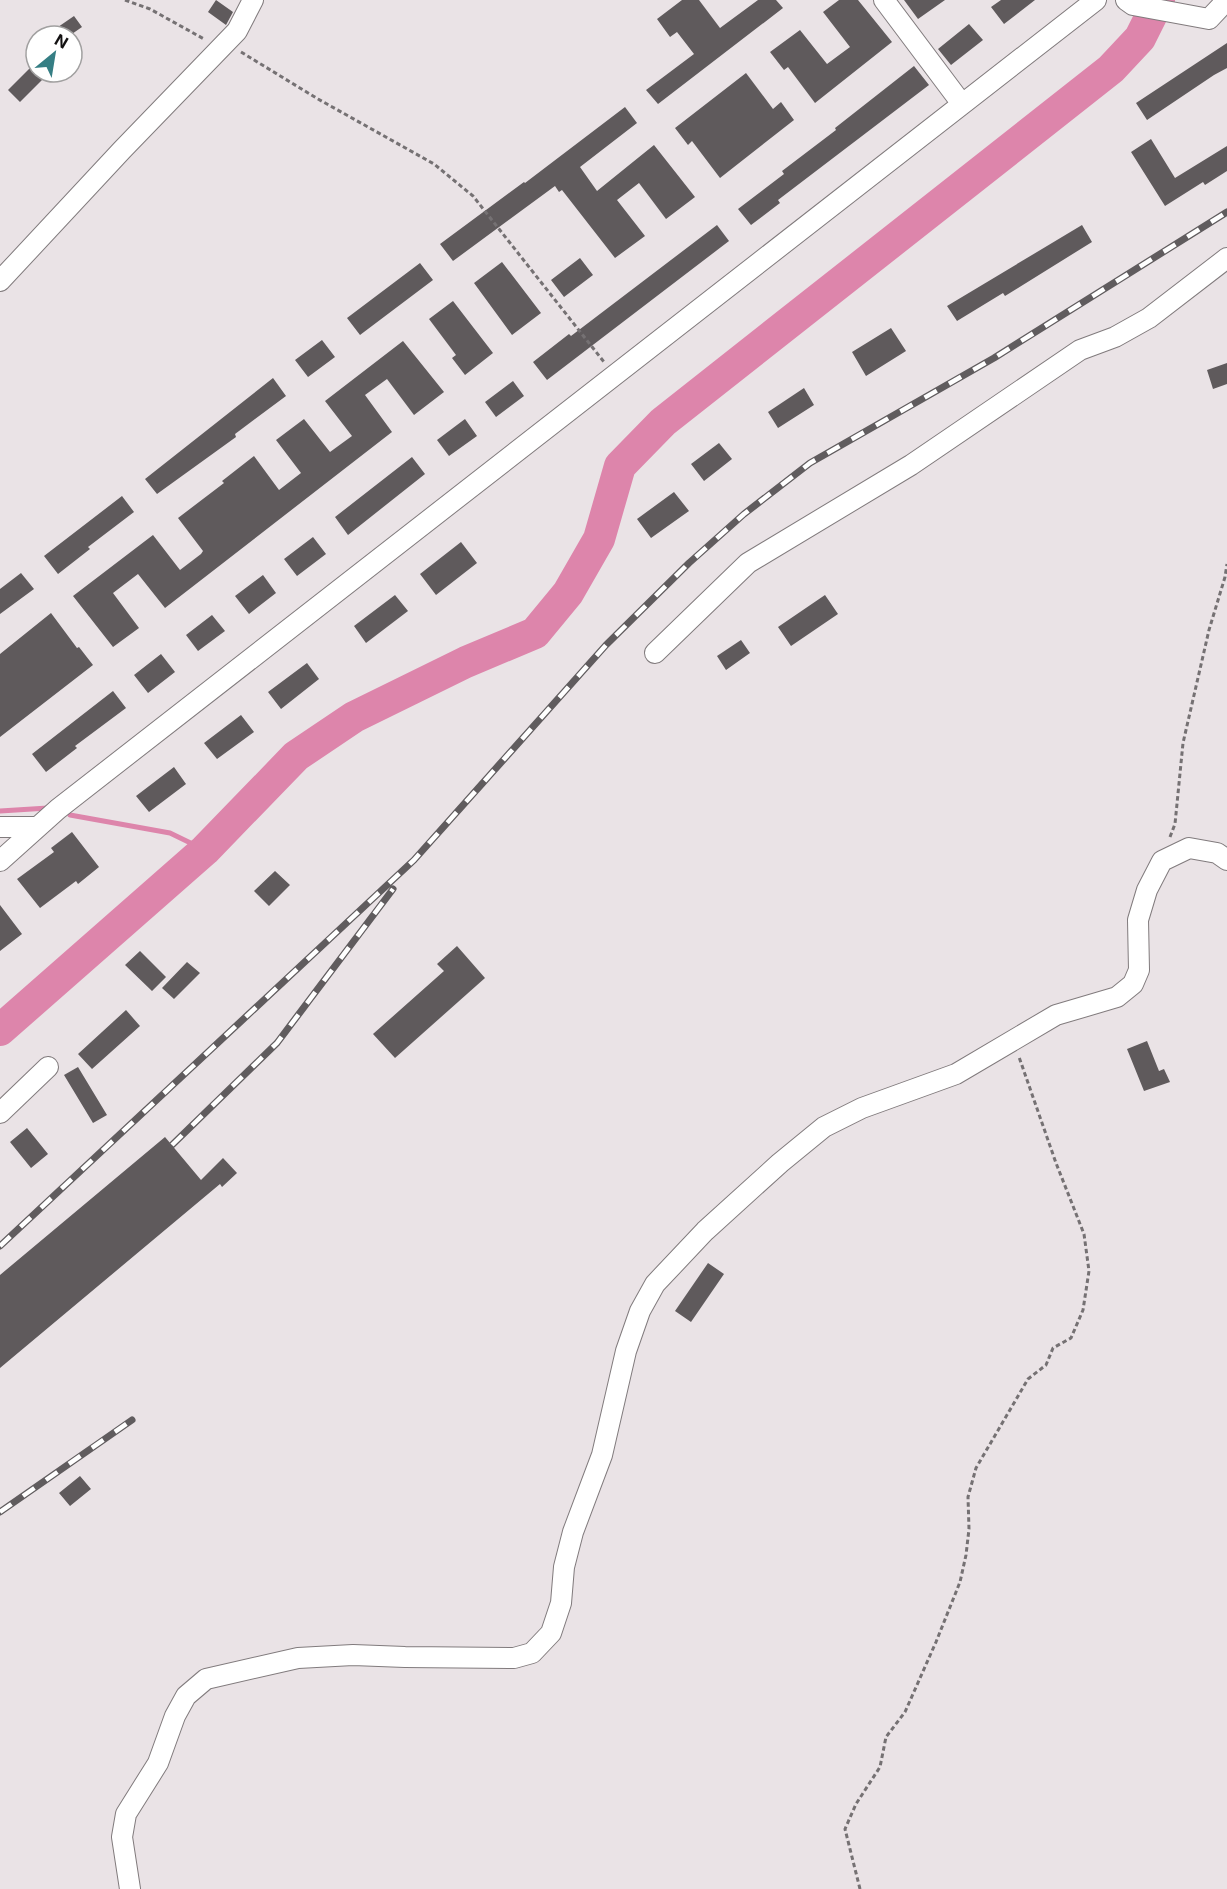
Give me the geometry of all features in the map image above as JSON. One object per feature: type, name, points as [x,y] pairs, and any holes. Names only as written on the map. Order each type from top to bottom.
[{"type":"street","points":[[0,281],[237,31],[253,0]]},
{"type":"street","points":[[884,0],[962,104]]},
{"type":"street","points":[[0,861],[38,827],[1096,0]]},
{"type":"street","points":[[1129,2],[1209,19],[1227,0]]},
{"type":"street","points":[[655,653],[748,563],[911,465],[1080,350],[1115,337],[1149,318],[1227,258]]},
{"type":"street","points":[[0,827],[38,827]]},
{"type":"street","points":[[130,1889],[122,1837],[126,1814],[159,1763],[186,1696],[206,1679],[298,1658],[353,1655],[514,1658],[532,1653],[550,1633],[561,1603],[564,1567],[573,1532],[602,1455],[626,1351],[640,1311],[655,1284],[705,1231],[780,1162],[824,1127],[862,1108],[957,1074],[1056,1015],[1117,997],[1133,984],[1139,970],[1138,920],[1147,890],[1162,861],[1190,848],[1216,853],[1227,860]]},
{"type":"street","points":[[0,1113],[48,1067]]},
{"type":"path","points":[[125,0],[150,9],[220,48],[243,52],[318,99],[434,164],[474,196],[614,375]]},
{"type":"path","points":[[1162,861],[1175,824],[1183,743],[1227,564]]},
{"type":"path","points":[[860,1889],[845,1829],[856,1804],[880,1767],[886,1737],[905,1712],[960,1582],[969,1529],[968,1497],[976,1468],[1028,1379],[1046,1365],[1053,1348],[1071,1338],[1083,1310],[1089,1271],[1084,1234],[1056,1163],[1014,1041]]},
{"type":"building","points":[[216,0],[233,12],[226,25],[208,12]]},
{"type":"building","points":[[682,0],[699,0],[720,28],[758,0],[776,0],[783,8],[658,104],[646,90],[694,54],[677,32],[670,37],[657,19]]},
{"type":"building","points":[[839,0],[858,0],[892,42],[815,103],[788,67],[784,70],[770,52],[800,30],[827,64],[850,47],[823,12]]},
{"type":"building","points":[[904,0],[945,0],[918,19]]},
{"type":"building","points":[[1001,0],[1035,0],[1004,24],[991,7]]},
{"type":"building","points":[[74,16],[80,24],[62,24]]},
{"type":"building","points":[[969,24],[983,40],[951,65],[938,49]]},
{"type":"building","points":[[1227,43],[1227,68],[1147,120],[1136,103]]},
{"type":"building","points":[[914,66],[929,85],[778,200],[780,203],[751,225],[738,209],[784,174],[782,171]]},
{"type":"building","points":[[746,73],[773,109],[781,102],[794,120],[720,178],[692,141],[688,145],[675,128]]},
{"type":"building","points":[[24,74],[24,84],[38,84],[20,102],[8,90]]},
{"type":"building","points":[[625,107],[637,123],[580,167],[597,191],[654,145],[695,197],[666,219],[639,183],[617,200],[645,236],[615,258],[562,190],[559,192],[555,186],[453,261],[440,244]]},
{"type":"building","points":[[1151,139],[1175,178],[1227,146],[1227,171],[1205,185],[1203,182],[1165,206],[1131,152]]},
{"type":"building","points":[[717,225],[729,241],[547,380],[533,362],[569,334],[571,336]]},
{"type":"building","points":[[1082,225],[1092,242],[1005,296],[1003,293],[957,321],[947,306]]},
{"type":"building","points":[[580,258],[593,275],[564,297],[551,280]]},
{"type":"building","points":[[502,262],[541,313],[512,335],[474,283]]},
{"type":"building","points":[[420,263],[433,280],[360,335],[347,318]]},
{"type":"building","points":[[453,301],[493,353],[465,375],[452,358],[456,355],[429,319]]},
{"type":"building","points":[[891,328],[906,351],[866,376],[852,352]]},
{"type":"building","points":[[322,340],[335,357],[308,377],[295,360]]},
{"type":"building","points":[[403,341],[444,392],[414,415],[387,379],[365,395],[392,432],[165,608],[138,574],[113,593],[139,628],[113,647],[73,596],[153,535],[180,570],[201,554],[203,551],[178,518],[224,483],[222,481],[254,456],[279,490],[301,473],[276,440],[304,419],[330,452],[352,436],[325,401]]},
{"type":"building","points":[[1227,363],[1227,384],[1213,389],[1207,370]]},
{"type":"building","points":[[273,378],[286,396],[235,434],[236,437],[157,494],[145,479]]},
{"type":"building","points":[[513,381],[524,396],[496,417],[485,402]]},
{"type":"building","points":[[804,388],[814,405],[778,428],[768,412]]},
{"type":"building","points":[[465,419],[477,436],[449,456],[437,440]]},
{"type":"building","points":[[719,443],[732,459],[704,481],[691,464]]},
{"type":"building","points":[[412,457],[425,474],[348,535],[335,517]]},
{"type":"building","points":[[674,492],[689,511],[651,538],[637,519]]},
{"type":"building","points":[[122,496],[134,512],[88,547],[90,549],[58,574],[44,556]]},
{"type":"building","points":[[313,537],[326,554],[297,576],[284,559]]},
{"type":"building","points":[[461,542],[477,563],[436,595],[420,574]]},
{"type":"building","points":[[21,573],[34,589],[0,614],[0,589]]},
{"type":"building","points":[[263,575],[276,593],[249,614],[235,596]]},
{"type":"building","points":[[395,595],[408,611],[366,643],[354,626]]},
{"type":"building","points":[[825,595],[838,614],[791,646],[778,627]]},
{"type":"building","points":[[51,613],[93,665],[0,737],[0,654]]},
{"type":"building","points":[[212,615],[225,631],[198,651],[186,635]]},
{"type":"building","points":[[741,640],[750,653],[726,670],[717,656]]},
{"type":"building","points":[[161,654],[175,672],[148,693],[134,675]]},
{"type":"building","points":[[307,663],[319,679],[281,709],[268,692]]},
{"type":"building","points":[[113,691],[126,708],[75,746],[77,748],[46,772],[32,754]]},
{"type":"building","points":[[241,715],[254,732],[217,759],[204,743]]},
{"type":"building","points":[[174,767],[186,784],[149,812],[136,796]]},
{"type":"building","points":[[72,832],[99,867],[78,884],[76,881],[40,908],[17,879],[54,852],[51,848]]},
{"type":"building","points":[[275,871],[290,885],[269,906],[254,891]]},
{"type":"building","points":[[0,905],[22,934],[0,951]]},
{"type":"building","points":[[457,946],[485,978],[395,1058],[373,1034],[444,971],[437,964]]},
{"type":"building","points":[[140,951],[166,977],[152,991],[125,965]]},
{"type":"building","points":[[187,962],[200,973],[174,999],[162,988]]},
{"type":"building","points":[[126,1010],[140,1026],[92,1069],[78,1054]]},
{"type":"building","points":[[1147,1041],[1159,1071],[1164,1069],[1170,1082],[1144,1091],[1127,1049]]},
{"type":"building","points":[[78,1067],[107,1115],[93,1123],[64,1075]]},
{"type":"building","points":[[27,1128],[48,1154],[31,1168],[10,1142]]},
{"type":"building","points":[[165,1137],[201,1180],[223,1158],[237,1173],[222,1187],[220,1184],[0,1368],[0,1275]]},
{"type":"building","points":[[708,1263],[724,1274],[691,1322],[675,1311]]},
{"type":"building","points":[[80,1476],[91,1489],[70,1506],[59,1493]]},
{"type":"waterway","points":[[0,1030],[205,850],[296,756],[354,717],[466,662],[535,633],[568,593],[599,539],[620,466],[663,422],[1111,69],[1140,38],[1159,0]]},
{"type":"waterway","points":[[0,811],[48,808]]},
{"type":"waterway","points":[[70,815],[170,833],[205,850]]},
{"type":"railway","points":[[0,1246],[414,860],[606,645],[689,563],[744,514],[810,463],[994,358],[1227,212]]},
{"type":"railway","points":[[172,1145],[277,1043],[393,889]]},
{"type":"railway","points":[[0,1512],[132,1420]]}]
